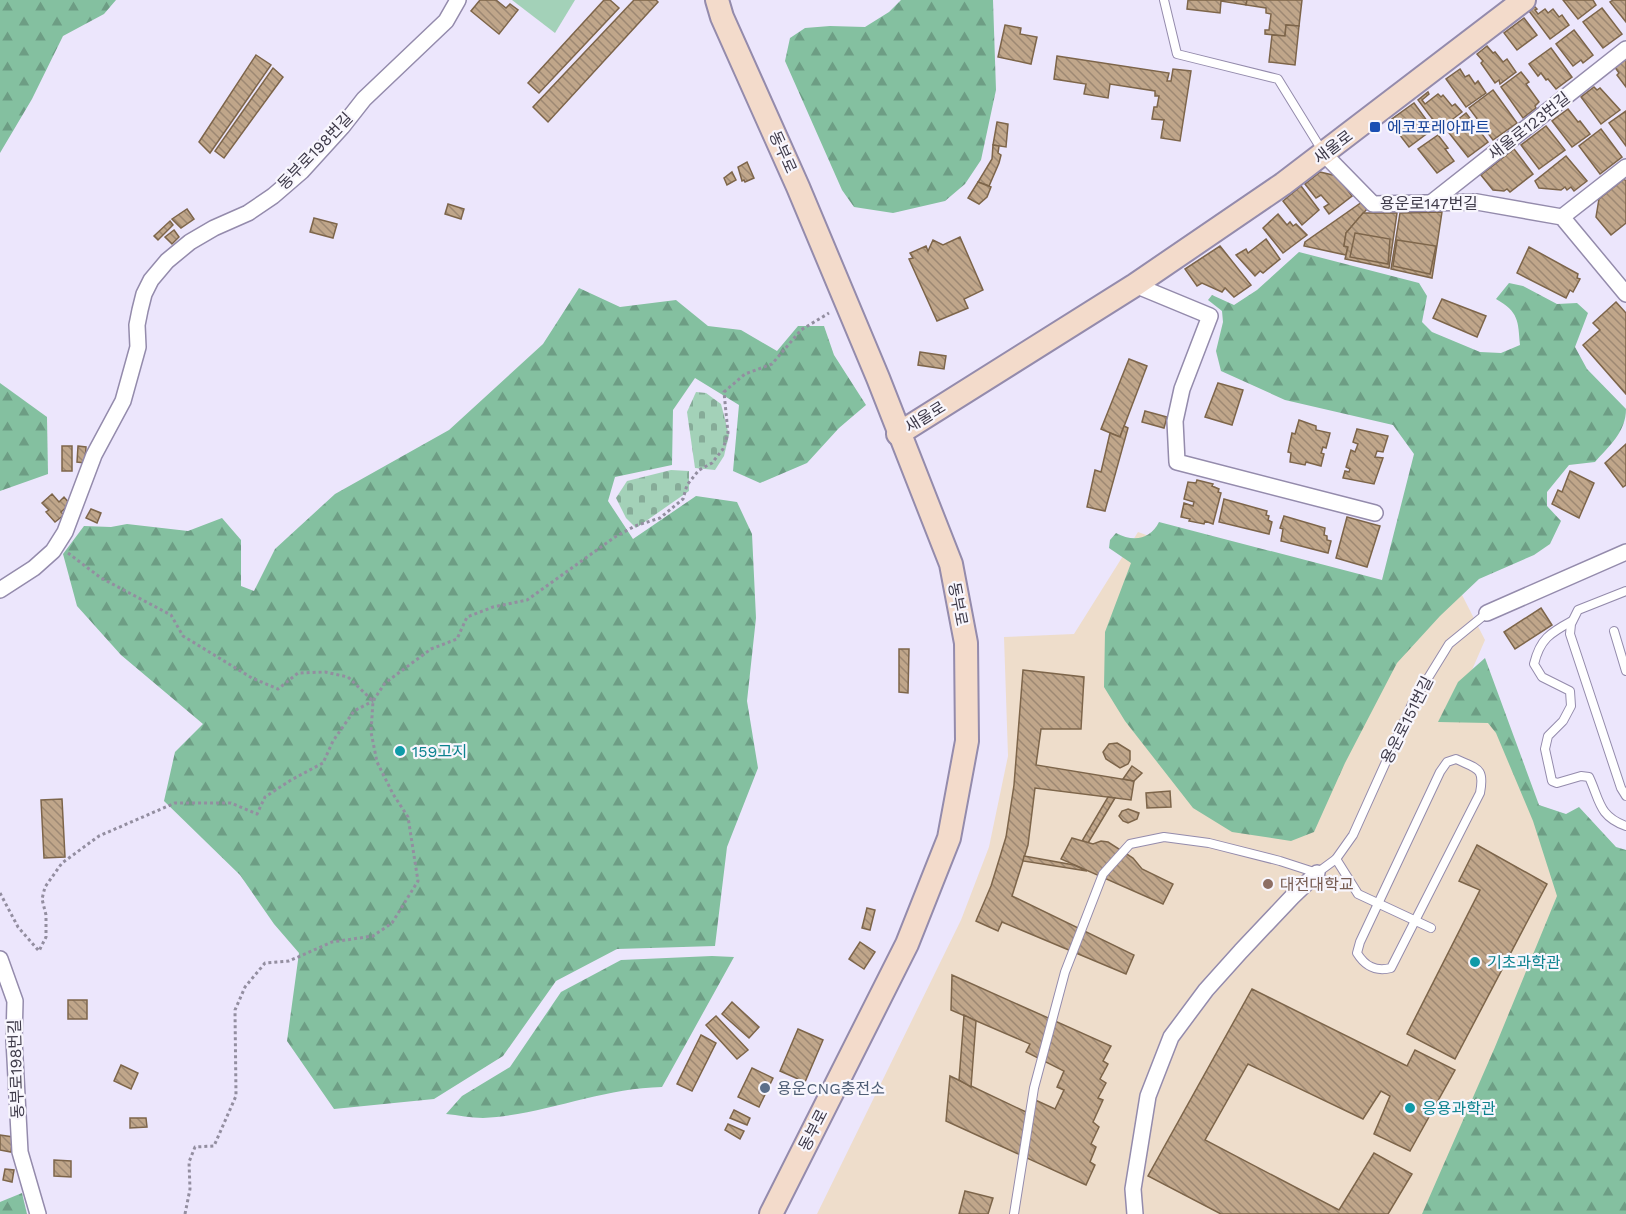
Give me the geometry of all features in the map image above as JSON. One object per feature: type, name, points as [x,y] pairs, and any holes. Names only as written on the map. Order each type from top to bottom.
[{"type":"main road","name":"동부로","points":[[717,0],[722,17],[847,304],[951,564],[966,643],[967,741],[948,838],[907,944],[771,1214]]},
{"type":"main road","name":"새울로","points":[[898,434],[1135,285],[1324,154],[1524,0]]},
{"type":"street","name":"동부로198번길","points":[[0,590],[34,568],[53,551],[64,532],[94,455],[123,401],[138,347],[137,325],[144,294],[151,280],[167,261],[190,242],[248,213],[273,196],[302,171],[364,99],[446,21],[458,0]]},
{"type":"street","name":"새울로123번길","points":[[1431,203],[1626,49]]},
{"type":"street","name":"용운로147번길","points":[[1324,154],[1373,204],[1477,202],[1562,218]]},
{"type":"street","points":[[1626,167],[1562,218],[1626,294]]},
{"type":"street","points":[[1135,285],[1210,316],[1182,389],[1175,422],[1177,462],[1375,513]]},
{"type":"street","name":"용운로151번길","points":[[1487,613],[1626,552]]},
{"type":"street","points":[[1135,1214],[1134,1190],[1148,1096],[1171,1037],[1227,967],[1317,873]]},
{"type":"street","name":"동부로198번길","points":[[0,959],[15,1001],[14,1040],[20,1152],[38,1214]]},
{"type":"lane","points":[[1164,0],[1177,54],[1278,80],[1324,154]]},
{"type":"lane","points":[[1626,591],[1578,610],[1572,621],[1570,634],[1621,788],[1626,796]]},
{"type":"lane","name":"용운로151번길","points":[[1317,873],[1336,859],[1353,835],[1412,704],[1449,644],[1487,613]]},
{"type":"lane","points":[[1572,621],[1552,632],[1538,646],[1534,664],[1542,677],[1570,691],[1571,706],[1563,721],[1548,736],[1545,749],[1552,781],[1557,783],[1581,776],[1590,777],[1602,810],[1618,823],[1626,826]]},
{"type":"lane","points":[[1614,631],[1626,671]]},
{"type":"lane","points":[[1456,759],[1479,770],[1483,779],[1480,793],[1391,968],[1381,971],[1363,963],[1357,953],[1359,942],[1378,903],[1440,772],[1447,762],[1456,759]]},
{"type":"lane","points":[[1014,1214],[1034,1088],[1065,972],[1103,874],[1130,844],[1164,837],[1209,843],[1317,873]]},
{"type":"lane","points":[[1336,859],[1358,894],[1431,928]]},
{"type":"path","points":[[185,1214],[190,1189],[189,1162],[195,1147],[214,1146],[236,1096],[235,1010],[245,987],[265,963],[289,961],[332,942],[373,936],[392,923],[418,881],[408,817],[377,762],[371,732],[374,701],[385,683],[431,649],[457,639],[467,617],[493,607],[527,600],[615,537],[635,526],[660,518],[683,499],[687,484],[699,470],[712,463],[723,449],[728,433],[724,392],[745,374],[772,364],[801,330],[847,304]]},
{"type":"path","points":[[58,543],[100,578],[171,615],[183,636],[252,678],[278,689],[298,673],[325,672],[348,677],[374,701]]},
{"type":"path","points":[[0,893],[18,927],[39,951],[46,937],[46,915],[42,899],[45,888],[62,863],[99,836],[175,802],[231,803],[257,814],[265,797],[323,763],[333,741],[354,711],[374,701]]},
{"type":"shaded area","name":"대전대학교","points":[[1138,532],[1335,604],[1460,591],[1485,640],[1472,670],[1543,835],[1602,1001],[1622,1214],[817,1214],[961,920],[989,847],[1008,756],[1004,637],[1074,634]]},
{"type":"green space","points":[[0,0],[116,0],[104,14],[63,36],[32,99],[0,153]]},
{"type":"green space","points":[[512,0],[575,0],[555,33]]},
{"type":"green space","points":[[901,0],[993,0],[996,90],[981,160],[965,184],[945,201],[893,213],[854,207],[842,190],[785,61],[790,38],[805,28],[865,27],[889,12]]},
{"type":"green space","points":[[1299,252],[1419,283],[1427,296],[1422,322],[1432,332],[1480,352],[1501,353],[1520,345],[1516,318],[1509,308],[1496,299],[1509,283],[1523,286],[1557,304],[1577,303],[1588,313],[1575,347],[1587,369],[1626,409],[1620,432],[1595,462],[1569,465],[1547,492],[1547,506],[1561,521],[1550,544],[1534,555],[1479,579],[1440,616],[1397,663],[1345,763],[1314,832],[1291,841],[1232,832],[1193,808],[1125,721],[1104,687],[1105,632],[1131,563],[1109,548],[1110,540],[1116,533],[1129,538],[1140,538],[1151,533],[1159,522],[1382,580],[1414,454],[1393,425],[1285,400],[1221,371],[1216,351],[1223,322],[1222,311],[1208,300],[1212,295],[1234,305],[1257,290]]},
{"type":"green space","points":[[579,288],[620,307],[676,300],[708,326],[741,330],[777,351],[798,326],[824,326],[834,355],[866,405],[839,428],[807,463],[760,483],[733,471],[739,405],[695,378],[673,410],[672,465],[615,477],[608,501],[633,539],[696,496],[737,502],[752,534],[756,618],[747,701],[758,768],[727,847],[715,946],[617,949],[556,981],[503,1056],[434,1099],[334,1109],[287,1041],[299,953],[274,924],[240,875],[164,801],[175,752],[203,724],[121,655],[77,606],[63,554],[84,526],[111,527],[127,524],[188,531],[222,518],[241,540],[241,586],[254,591],[275,549],[335,494],[449,430],[543,344]]},
{"type":"green space","points":[[0,383],[47,417],[48,474],[0,491]]},
{"type":"green space","points":[[696,392],[706,393],[721,404],[729,435],[724,456],[715,470],[695,468],[687,412]]},
{"type":"green space","points":[[671,470],[689,471],[689,491],[636,528],[626,518],[616,498],[627,481]]},
{"type":"green space","points":[[1485,658],[1539,805],[1566,814],[1579,807],[1616,847],[1626,850],[1626,1214],[1422,1214],[1495,1047],[1557,896],[1533,821],[1496,733],[1488,723],[1438,722],[1458,682]]},
{"type":"green space","points":[[734,957],[662,1087],[617,1092],[506,1116],[478,1118],[446,1114],[462,1096],[510,1067],[561,992],[621,960]]},
{"type":"green space","points":[[22,1193],[27,1214],[0,1214],[0,1202]]},
{"type":"building","points":[[480,0],[496,0],[506,8],[510,4],[518,10],[499,34],[471,11]]},
{"type":"building","points":[[604,0],[610,0],[619,8],[539,93],[528,83]]},
{"type":"building","points":[[634,0],[656,0],[658,2],[548,122],[533,107]]},
{"type":"building","points":[[1188,0],[1247,0],[1246,5],[1221,1],[1220,13],[1187,9]]},
{"type":"building","points":[[1247,0],[1302,0],[1299,26],[1286,25],[1285,36],[1265,34],[1265,30],[1269,30],[1271,14],[1266,13],[1266,8],[1246,5]]},
{"type":"building","points":[[1563,0],[1593,0],[1596,5],[1578,19]]},
{"type":"building","points":[[1626,0],[1626,22],[1610,2]]},
{"type":"building","points":[[1535,7],[1538,14],[1545,9],[1548,13],[1553,9],[1559,17],[1562,15],[1569,25],[1550,39],[1529,11]]},
{"type":"building","points":[[1602,8],[1622,34],[1603,48],[1583,22]]},
{"type":"building","points":[[1524,18],[1537,35],[1517,50],[1504,33]]},
{"type":"building","points":[[1005,25],[1021,28],[1020,34],[1037,37],[1031,64],[998,57]]},
{"type":"building","points":[[1286,25],[1299,26],[1295,65],[1269,62],[1272,35],[1285,36]]},
{"type":"building","points":[[1574,30],[1593,55],[1583,63],[1581,60],[1573,66],[1556,44]]},
{"type":"building","points":[[1487,46],[1503,62],[1507,59],[1516,72],[1500,84],[1499,80],[1495,83],[1477,54]]},
{"type":"building","points":[[1551,48],[1572,77],[1556,89],[1541,73],[1538,76],[1529,64]]},
{"type":"building","points":[[256,55],[271,65],[210,153],[199,142]]},
{"type":"building","points":[[1057,56],[1169,73],[1167,81],[1171,81],[1173,69],[1191,71],[1180,141],[1161,138],[1164,120],[1152,119],[1159,96],[1155,96],[1155,91],[1110,84],[1108,98],[1084,94],[1086,84],[1054,79]]},
{"type":"building","points":[[1626,57],[1626,87],[1617,75],[1619,73],[1614,66]]},
{"type":"building","points":[[273,68],[283,77],[224,158],[215,151]]},
{"type":"building","points":[[1460,69],[1465,77],[1469,75],[1475,84],[1478,81],[1486,93],[1466,107],[1446,79]]},
{"type":"building","points":[[1521,72],[1529,82],[1526,84],[1539,102],[1536,108],[1523,118],[1501,87]]},
{"type":"building","points":[[1594,87],[1597,90],[1600,88],[1620,110],[1601,124],[1581,97]]},
{"type":"building","points":[[1493,90],[1517,123],[1493,140],[1469,108]]},
{"type":"building","points":[[1428,92],[1429,94],[1422,100],[1425,104],[1438,94],[1441,97],[1443,95],[1452,106],[1455,104],[1462,112],[1440,129],[1418,100]]},
{"type":"building","points":[[1414,103],[1433,129],[1409,147],[1389,121]]},
{"type":"building","points":[[1568,109],[1590,134],[1572,147],[1552,121]]},
{"type":"building","points":[[1626,111],[1626,146],[1609,123]]},
{"type":"building","points":[[1466,113],[1488,142],[1468,157],[1446,129]]},
{"type":"building","points":[[997,122],[1008,124],[1006,147],[993,145]]},
{"type":"building","points":[[1546,126],[1565,150],[1539,169],[1521,145]]},
{"type":"building","points":[[1601,129],[1622,157],[1600,174],[1579,146]]},
{"type":"building","points":[[1438,135],[1454,161],[1437,173],[1418,149]]},
{"type":"building","points":[[993,145],[999,146],[998,153],[1001,155],[989,186],[978,182],[992,159]]},
{"type":"building","points":[[1514,149],[1533,174],[1510,192],[1507,189],[1493,190],[1481,175]]},
{"type":"building","points":[[1566,156],[1587,181],[1574,191],[1571,187],[1567,190],[1565,187],[1561,190],[1539,188],[1535,181]]},
{"type":"building","points":[[747,162],[754,178],[745,182],[742,181],[738,167]]},
{"type":"building","points":[[732,172],[736,180],[727,185],[724,178]]},
{"type":"building","points":[[1320,172],[1337,176],[1352,196],[1329,214],[1324,207],[1329,204],[1321,195],[1316,198],[1305,184]]},
{"type":"building","points":[[1624,179],[1626,181],[1626,223],[1611,235],[1596,217],[1599,199]]},
{"type":"building","points":[[978,182],[991,187],[987,197],[979,204],[968,198]]},
{"type":"building","points":[[1301,186],[1319,210],[1302,225],[1283,201]]},
{"type":"building","points":[[1362,202],[1367,209],[1346,233],[1344,246],[1348,247],[1346,255],[1304,246],[1305,242]]},
{"type":"building","points":[[448,204],[464,209],[461,219],[445,214]]},
{"type":"building","points":[[187,209],[194,219],[181,228],[172,219]]},
{"type":"building","points":[[1442,212],[1432,278],[1391,269],[1400,213]]},
{"type":"building","points":[[1363,213],[1397,213],[1389,268],[1345,259],[1348,247],[1344,246],[1346,233]]},
{"type":"building","points":[[1278,214],[1287,225],[1290,222],[1293,226],[1296,224],[1307,235],[1283,253],[1263,228]]},
{"type":"building","points":[[314,218],[337,224],[333,238],[310,232]]},
{"type":"building","points":[[170,221],[173,225],[158,240],[154,236]]},
{"type":"building","points":[[174,230],[179,237],[172,244],[165,237]]},
{"type":"building","points":[[1355,233],[1390,239],[1388,264],[1350,257]]},
{"type":"building","points":[[960,237],[983,290],[964,299],[968,308],[937,321],[909,259],[913,258],[910,253],[926,246],[928,251],[933,240],[943,245]]},
{"type":"building","points":[[1266,239],[1280,259],[1263,273],[1260,271],[1255,276],[1236,255],[1246,249],[1248,253]]},
{"type":"building","points":[[1397,240],[1436,246],[1430,274],[1393,266]]},
{"type":"building","points":[[1220,246],[1251,285],[1234,297],[1225,288],[1222,292],[1202,283],[1197,286],[1185,269]]},
{"type":"building","points":[[1529,247],[1578,274],[1577,278],[1580,279],[1573,292],[1570,290],[1566,298],[1517,273]]},
{"type":"building","points":[[1442,299],[1486,316],[1477,337],[1433,318]]},
{"type":"building","points":[[1616,302],[1626,313],[1626,394],[1583,345],[1600,330],[1593,323]]},
{"type":"building","points":[[920,352],[946,356],[944,369],[918,365]]},
{"type":"building","points":[[1129,359],[1147,366],[1120,437],[1101,429]]},
{"type":"building","points":[[1218,383],[1243,390],[1232,425],[1205,417]]},
{"type":"building","points":[[1145,411],[1167,417],[1164,428],[1142,422]]},
{"type":"building","points":[[1299,420],[1316,426],[1316,430],[1330,433],[1326,448],[1323,447],[1321,453],[1324,454],[1321,466],[1306,462],[1305,465],[1290,462],[1291,453],[1288,452],[1292,433],[1295,434]]},
{"type":"building","points":[[1124,426],[1128,428],[1105,511],[1087,507],[1095,470],[1101,472],[1110,433],[1120,437]]},
{"type":"building","points":[[1357,429],[1388,436],[1383,452],[1377,451],[1375,457],[1383,458],[1374,484],[1343,478],[1345,471],[1349,472],[1350,469],[1346,467],[1351,450],[1355,452],[1358,444],[1353,442]]},
{"type":"building","points":[[1626,444],[1626,485],[1623,487],[1605,463]]},
{"type":"building","points":[[62,446],[72,446],[72,471],[62,471]]},
{"type":"building","points":[[78,446],[86,447],[85,463],[77,462]]},
{"type":"building","points":[[1570,471],[1594,483],[1579,518],[1552,504],[1558,490],[1562,492]]},
{"type":"building","points":[[1197,480],[1213,484],[1212,486],[1219,489],[1218,492],[1221,493],[1213,524],[1205,521],[1204,524],[1189,521],[1190,519],[1181,517],[1184,503],[1193,506],[1194,502],[1184,499],[1188,482],[1196,483]]},
{"type":"building","points":[[52,494],[59,502],[64,497],[70,504],[61,512],[64,515],[55,522],[46,512],[49,510],[42,503]]},
{"type":"building","points":[[1224,499],[1267,511],[1268,520],[1272,522],[1269,534],[1219,522]]},
{"type":"building","points":[[91,509],[101,513],[97,523],[86,518]]},
{"type":"building","points":[[1284,516],[1325,528],[1324,535],[1327,536],[1327,540],[1331,541],[1328,553],[1281,541],[1283,529],[1280,528]]},
{"type":"building","points":[[1347,517],[1380,526],[1367,567],[1336,558]]},
{"type":"building","points":[[1541,608],[1552,625],[1515,649],[1504,632]]},
{"type":"building","points":[[899,649],[909,649],[908,693],[899,692]]},
{"type":"building","points":[[1023,670],[1084,677],[1081,729],[1041,729],[1036,765],[1134,781],[1131,800],[1035,788],[1028,845],[1012,896],[1134,955],[1126,974],[1002,922],[998,931],[976,921],[991,886],[1006,837],[1014,785]]},
{"type":"building","points":[[1117,743],[1130,751],[1128,764],[1120,768],[1106,759],[1103,752],[1109,744]]},
{"type":"building","points":[[1132,766],[1142,773],[1134,781],[1123,779]]},
{"type":"building","points":[[1170,791],[1171,807],[1147,808],[1146,793]]},
{"type":"building","points":[[1108,797],[1115,798],[1088,843],[1082,841]]},
{"type":"building","points":[[62,799],[65,857],[44,858],[41,800]]},
{"type":"building","points":[[1128,809],[1139,813],[1137,819],[1128,823],[1119,816],[1122,811]]},
{"type":"building","points":[[1072,838],[1093,844],[1101,841],[1108,842],[1133,858],[1142,869],[1173,884],[1163,904],[1061,859]]},
{"type":"building","name":"기초과학관","points":[[1477,845],[1547,884],[1455,1059],[1407,1034],[1480,890],[1459,881]]},
{"type":"building","points":[[1024,856],[1074,865],[1087,871],[1023,861]]},
{"type":"building","points":[[867,908],[875,910],[870,930],[862,928]]},
{"type":"building","points":[[860,942],[875,952],[864,969],[849,959]]},
{"type":"building","points":[[952,975],[1111,1046],[1103,1061],[1108,1064],[1100,1079],[1106,1083],[1098,1098],[1103,1100],[1093,1122],[1099,1127],[1091,1144],[1096,1147],[1090,1162],[1095,1165],[1086,1185],[946,1121],[950,1076],[1026,1112],[1031,1098],[1055,1109],[1064,1090],[1057,1087],[1064,1071],[1026,1052],[1030,1044],[951,1010]]},
{"type":"building","name":"응용과학관","points":[[1252,989],[1407,1066],[1415,1050],[1455,1070],[1410,1151],[1374,1134],[1390,1096],[1381,1091],[1363,1119],[1248,1064],[1205,1140],[1339,1210],[1374,1153],[1412,1174],[1388,1214],[1221,1214],[1148,1176]]},
{"type":"building","points":[[68,1000],[87,1000],[87,1019],[68,1019]]},
{"type":"building","points":[[732,1002],[759,1027],[749,1038],[722,1014]]},
{"type":"building","points":[[964,1015],[976,1021],[971,1087],[959,1080]]},
{"type":"building","points":[[716,1016],[748,1050],[737,1059],[706,1025]]},
{"type":"building","points":[[798,1029],[823,1040],[805,1082],[780,1071]]},
{"type":"building","points":[[701,1035],[716,1043],[692,1091],[677,1084]]},
{"type":"building","points":[[121,1065],[138,1073],[131,1089],[114,1081]]},
{"type":"building","points":[[752,1068],[773,1078],[759,1107],[738,1097]]},
{"type":"building","points":[[734,1110],[750,1118],[747,1125],[730,1118]]},
{"type":"building","points":[[130,1118],[146,1118],[147,1127],[130,1128]]},
{"type":"building","points":[[728,1124],[744,1131],[740,1139],[725,1130]]},
{"type":"building","points":[[0,1135],[13,1137],[11,1152],[0,1150]]},
{"type":"building","points":[[54,1160],[71,1161],[71,1177],[54,1176]]},
{"type":"building","points":[[5,1169],[14,1170],[12,1182],[3,1180]]},
{"type":"building","points":[[965,1191],[993,1198],[988,1214],[959,1214]]},
{"type":"place","name":"에코포레아파트","points":[[1375,127]]},
{"type":"place","name":"159고지","points":[[400,751]]},
{"type":"place","name":"대전대학교","points":[[1268,884]]},
{"type":"place","name":"기초과학관","points":[[1475,962]]},
{"type":"place","name":"용운CNG충전소","points":[[765,1088]]},
{"type":"place","name":"응용과학관","points":[[1410,1108]]}]
